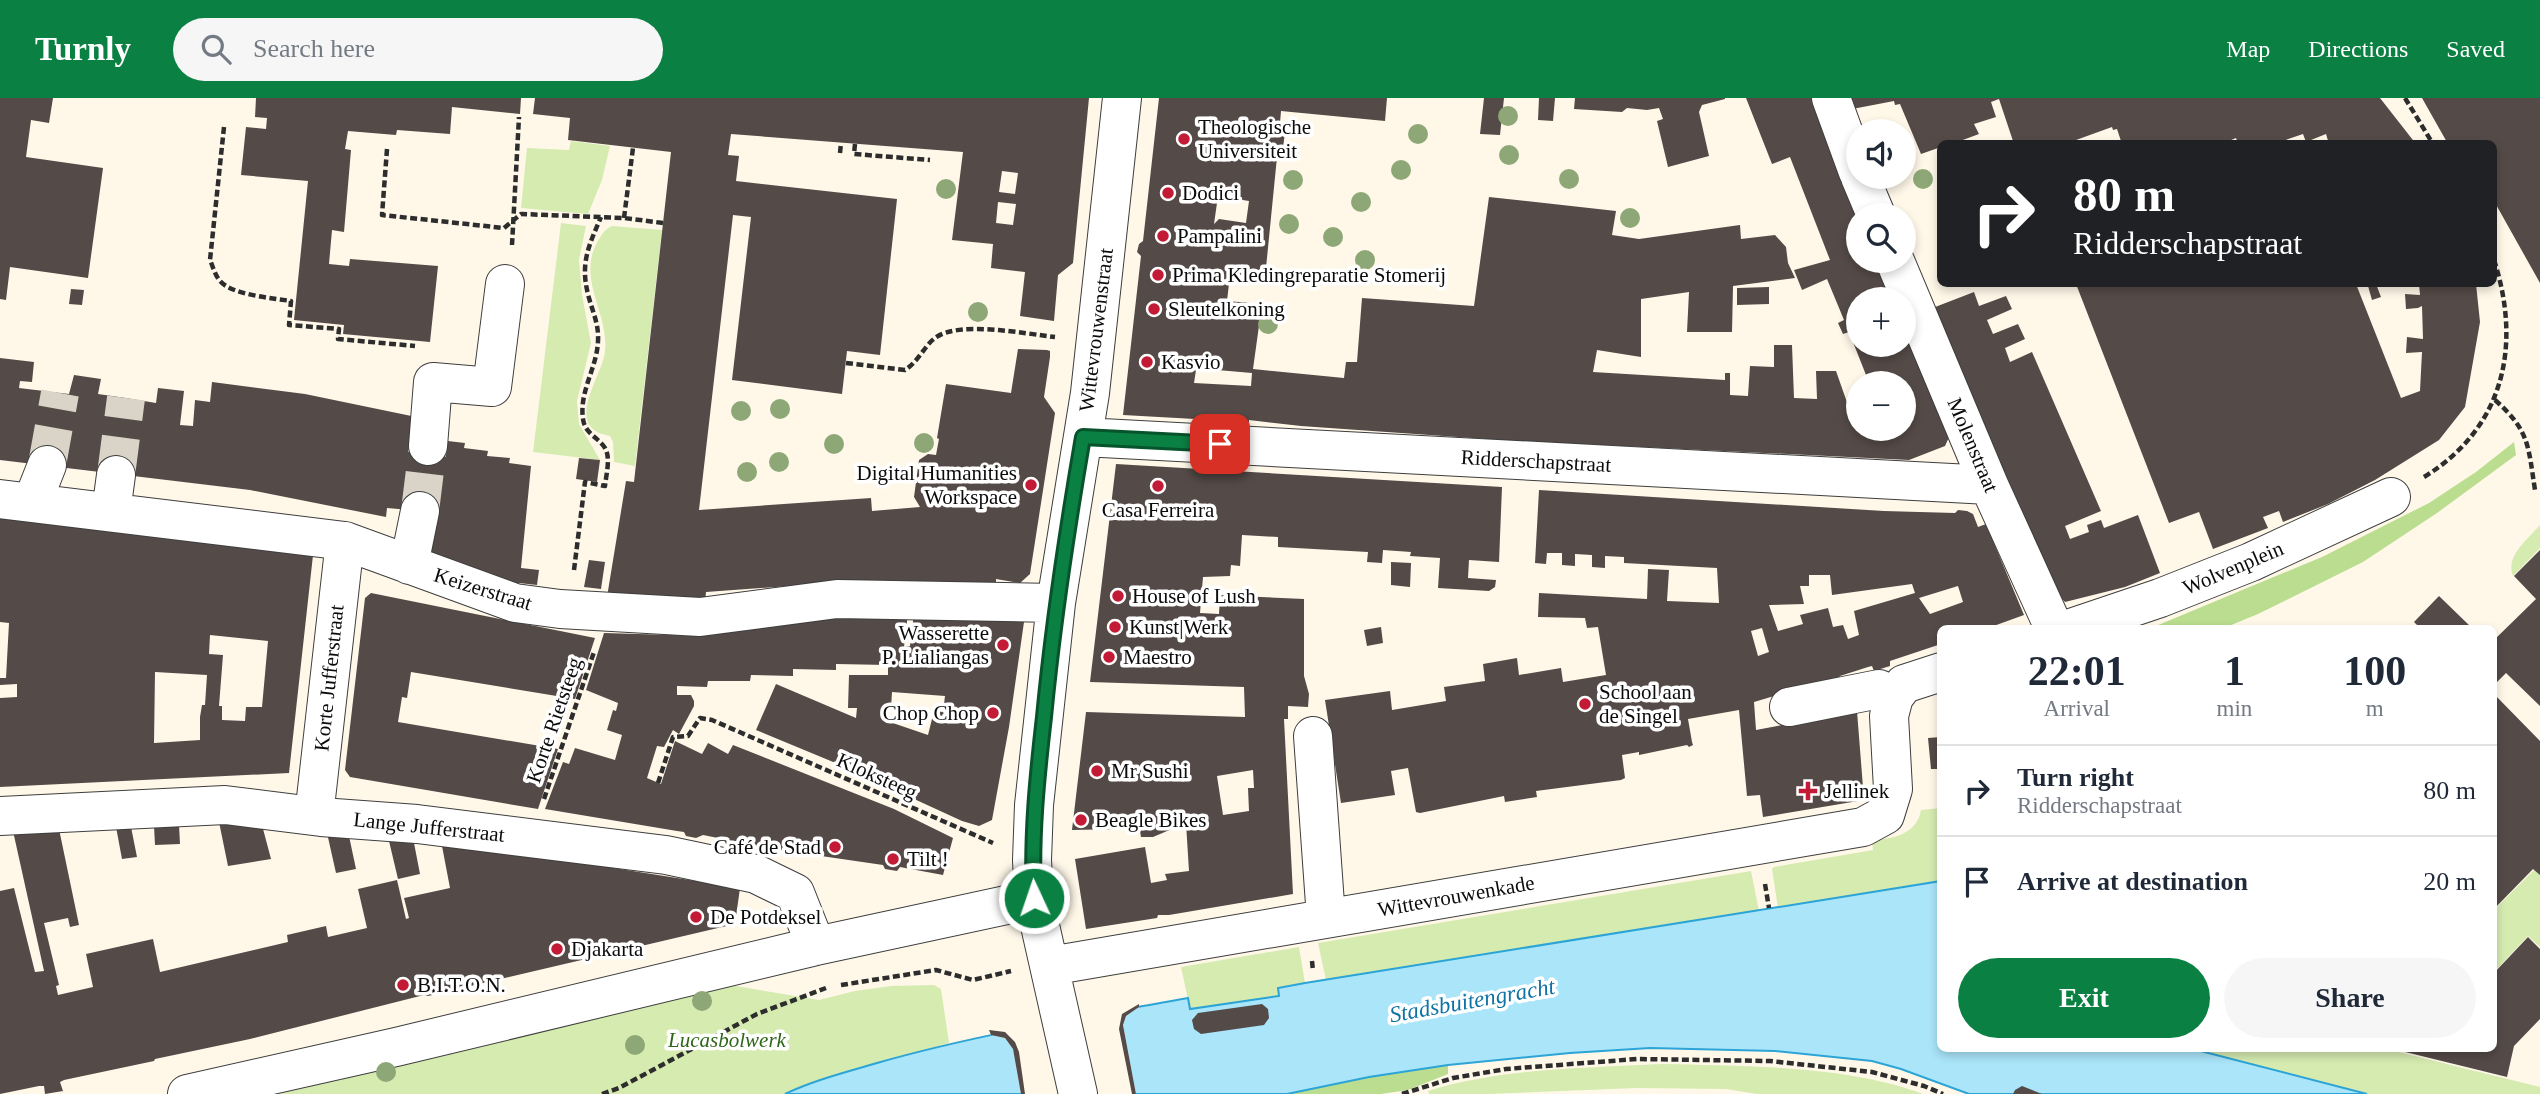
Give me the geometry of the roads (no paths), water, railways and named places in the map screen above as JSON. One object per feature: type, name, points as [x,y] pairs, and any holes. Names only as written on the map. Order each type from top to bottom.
[{"type":"street","name":"Wittevrouwenstraat","points":[[1078,1094],[1034,898],[1032,847],[1034,805],[1056,603],[1096,342],[1122,98]]},
{"type":"street","points":[[1830,98],[1846,140]]},
{"type":"street","name":"Molenstraat","points":[[1900,273],[1989,485],[2053,625]]},
{"type":"street","points":[[428,446],[433,382],[492,387],[505,284]]},
{"type":"street","name":"Ridderschapstraat","points":[[1083,437],[1989,485]]},
{"type":"street","points":[[16,501],[47,465]]},
{"type":"street","points":[[111,512],[116,475]]},
{"type":"street","name":"Wolvenplein","points":[[2080,625],[2160,598],[2251,562],[2391,497]]},
{"type":"street","name":"Keizerstraat","points":[[16,501],[345,541],[515,603],[560,609],[699,617],[837,599],[1056,603]]},
{"type":"street","points":[[409,565],[420,511]]},
{"type":"street","name":"Korte Jufferstraat","points":[[314,816],[342,547],[345,541]]},
{"type":"street","points":[[1789,706],[1879,689],[1894,697],[1904,684],[1937,673]]},
{"type":"street","name":"Wittevrouwenkade","points":[[1050,966],[1863,827],[1885,815],[1893,789],[1889,716],[1894,697]]},
{"type":"street","points":[[1313,736],[1326,918]]},
{"type":"street","name":"Lange Jufferstraat","points":[[0,816],[225,805],[638,850],[757,874],[795,893],[816,946]]},
{"type":"street","points":[[187,1094],[396,1048],[816,946],[1034,898]]},
{"type":"water","name":"Stadsbuitengracht","points":[[1937,882],[1937,1052],[2204,1052],[2367,1094],[1969,1094],[1872,1061],[1775,1051],[1650,1048],[1448,1065],[1369,1077],[1287,1094],[785,1094],[831,1077],[915,1053],[993,1035],[1188,998],[1190,1009],[1279,996],[1278,988]]},
{"type":"tunnel","points":[[47,465],[60,393]]},
{"type":"tunnel","points":[[116,475],[126,398]]},
{"type":"tunnel","points":[[420,511],[428,446]]},
{"type":"place","name":"Theologische Universiteit","points":[[1184,139]]},
{"type":"place","name":"Dodici","points":[[1168,193]]},
{"type":"place","name":"Pampalini","points":[[1163,236]]},
{"type":"place","name":"Prima Kledingreparatie Stomerij","points":[[1158,275]]},
{"type":"place","name":"Sleutelkoning","points":[[1154,309]]},
{"type":"place","name":"Kasvio","points":[[1147,362]]},
{"type":"place","name":"Digital Humanities Workspace","points":[[1031,485]]},
{"type":"place","name":"Casa Ferreira","points":[[1158,486]]},
{"type":"place","name":"House of Lush","points":[[1118,596]]},
{"type":"place","name":"Kunst|Werk","points":[[1115,627]]},
{"type":"place","name":"Wasserette P. Lialiangas","points":[[1003,645]]},
{"type":"place","name":"Maestro","points":[[1109,657]]},
{"type":"place","name":"School aan de Singel","points":[[1585,704]]},
{"type":"place","name":"Chop Chop","points":[[993,713]]},
{"type":"place","name":"Mr Sushi","points":[[1097,771]]},
{"type":"place","name":"Jellinek","points":[[1808,791]]},
{"type":"place","name":"Beagle Bikes","points":[[1081,820]]},
{"type":"place","name":"Café de Stad","points":[[835,847]]},
{"type":"place","name":"Tilt !","points":[[893,859]]},
{"type":"place","name":"De Potdeksel","points":[[696,917]]},
{"type":"place","name":"Djakarta","points":[[557,949]]},
{"type":"place","name":"B.I.T.O.N.","points":[[403,985]]},
{"type":"park label","name":"Lucasbolwerk","points":[[727,1040]]}]
